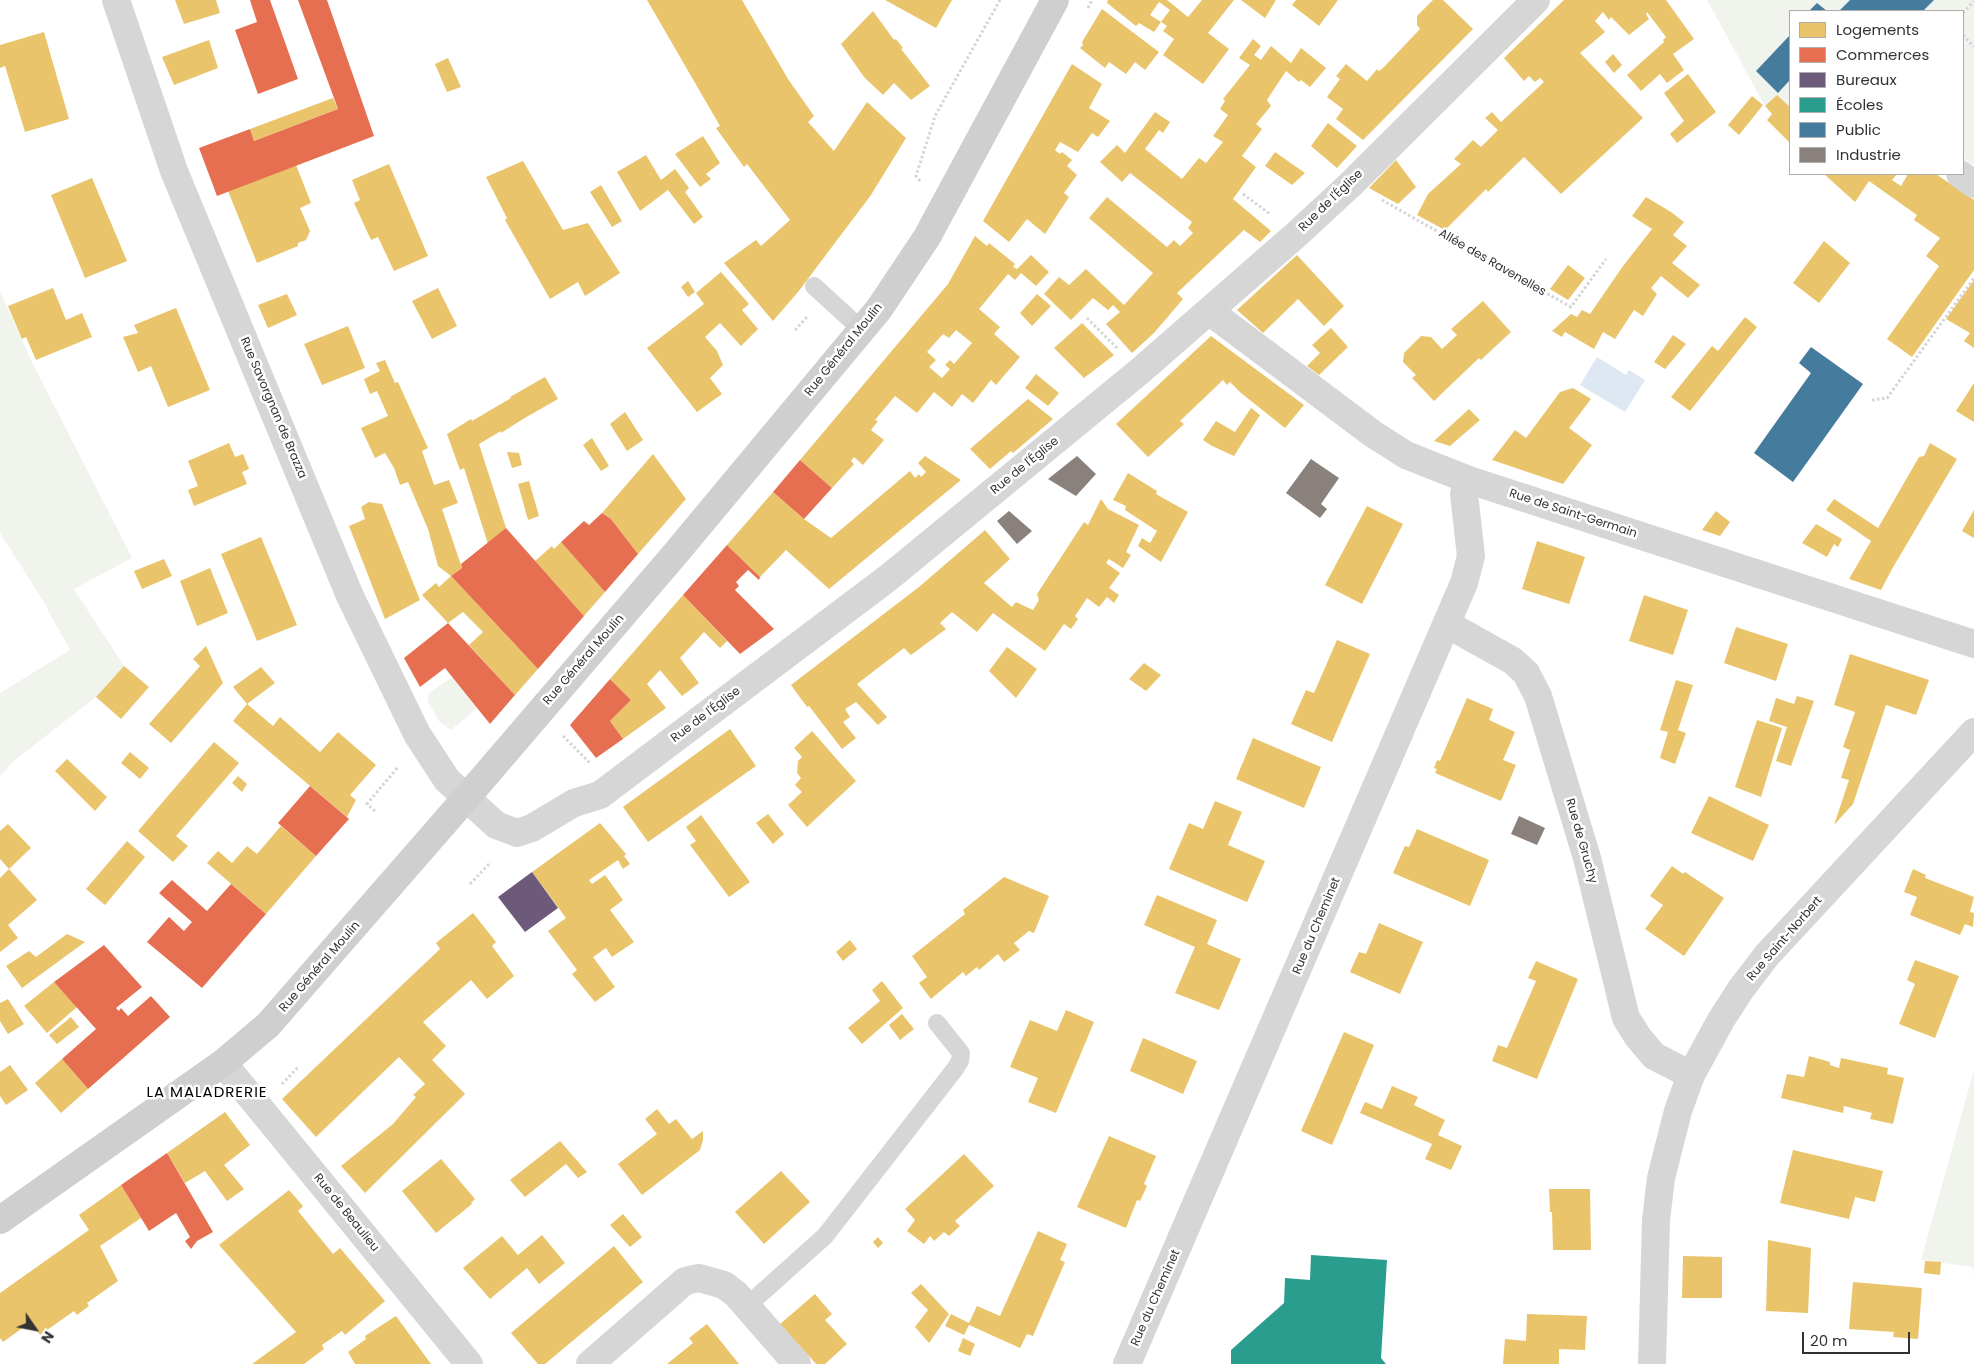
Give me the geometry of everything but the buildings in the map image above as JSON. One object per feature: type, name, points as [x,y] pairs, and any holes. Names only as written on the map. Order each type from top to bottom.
[{"type":"main road","name":"Rue Général Moulin","points":[[0,1220],[223,1063],[276,1017],[466,798],[676,553],[879,309],[927,237],[1055,0]]},
{"type":"street","name":"Rue Savorgnan de Brazza","points":[[116,0],[174,171],[350,596],[417,734],[447,780],[466,798]]},
{"type":"street","name":"Rue de l'Église","points":[[466,798],[496,825],[517,833],[532,828],[574,803],[600,795],[888,578],[1140,372],[1352,183],[1536,0]]},
{"type":"street","points":[[1961,175],[1974,184]]},
{"type":"street","name":"Rue de Saint-Germain","points":[[1209,311],[1373,434],[1406,455],[1469,480],[1974,644]]},
{"type":"street","name":"Rue du Cheminet","points":[[1127,1364],[1464,583],[1471,556],[1464,494],[1469,480]]},
{"type":"street","name":"Rue de Gruchy","points":[[1447,624],[1512,661],[1526,673],[1538,696],[1587,858],[1626,1018],[1638,1038],[1654,1056],[1691,1075]]},
{"type":"street","name":"Rue Saint-Norbert","points":[[1652,1364],[1656,1220],[1661,1178],[1678,1111],[1691,1075],[1721,1020],[1741,989],[1767,955],[1974,732]]},
{"type":"street","name":"Rue de Beaulieu","points":[[223,1063],[469,1364]]},
{"type":"street","points":[[590,1364],[684,1281],[699,1278],[724,1285],[736,1294],[798,1364]]},
{"type":"lane","points":[[814,286],[862,330]]},
{"type":"lane","points":[[747,1306],[825,1236],[955,1069],[960,1061],[961,1053],[937,1023]]},
{"type":"path","points":[[937,219],[921,181],[916,176],[935,116],[1000,0]]},
{"type":"path","points":[[1964,12],[1974,1]]},
{"type":"path","points":[[1964,37],[1974,46]]},
{"type":"path","points":[[1243,194],[1275,218]]},
{"type":"path","name":"Allée des Ravenelles","points":[[1380,198],[1571,307],[1606,259]]},
{"type":"path","points":[[1872,400],[1887,398],[1974,278]]},
{"type":"path","points":[[1087,318],[1119,350]]},
{"type":"path","points":[[564,737],[594,768]]},
{"type":"path","points":[[375,811],[367,804],[404,760]]},
{"type":"path","points":[[470,884],[492,862]]},
{"type":"path","points":[[280,1085],[299,1066]]},
{"type":"shaded area","points":[[1707,0],[1850,0],[1840,10],[1826,10],[1817,3],[1810,10],[1789,10],[1789,36],[1756,71],[1778,93],[1789,81],[1789,106],[1777,95],[1765,106]]},
{"type":"shaded area","points":[[1934,0],[1974,0],[1974,165],[1964,159],[1964,10],[1924,10]]},
{"type":"shaded area","points":[[0,291],[32,362],[132,558],[74,589],[124,666],[96,697],[15,760],[0,776],[0,693],[70,650],[42,599],[0,533]]},
{"type":"shaded area","points":[[1597,357],[1626,375],[1629,370],[1645,380],[1625,412],[1580,385]]},
{"type":"shaded area","points":[[452,677],[477,708],[451,730],[439,721],[428,702],[428,694]]},
{"type":"shaded area","points":[[1974,1070],[1974,1278],[1973,1267],[1921,1260]]},
{"type":"district","name":"LA MALADRERIE","points":[[207,1093]]}]
